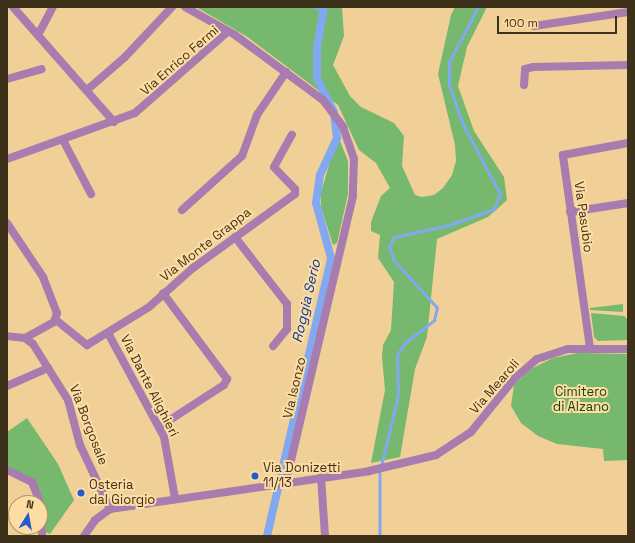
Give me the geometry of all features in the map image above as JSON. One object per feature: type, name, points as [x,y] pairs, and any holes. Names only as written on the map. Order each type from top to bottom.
[{"type":"street","points":[[13,7],[114,122]]},
{"type":"street","points":[[38,35],[54,7]]},
{"type":"street","points":[[87,90],[126,57],[172,7]]},
{"type":"street","points":[[184,7],[226,33]]},
{"type":"street","points":[[534,26],[628,12]]},
{"type":"street","name":"Via Enrico Fermi","points":[[7,159],[114,122],[151,102],[226,33],[235,35],[286,72]]},
{"type":"street","points":[[524,85],[525,69],[533,67],[628,65]]},
{"type":"street","points":[[7,79],[42,68]]},
{"type":"street","points":[[182,210],[242,156],[257,115],[286,72]]},
{"type":"street","name":"Via Isonzo","points":[[286,72],[323,100],[343,127],[354,159],[353,196],[286,482]]},
{"type":"street","name":"Via Monte Grappa","points":[[56,320],[84,346],[108,333],[149,307],[163,293],[235,237],[295,194],[294,189],[274,167],[292,135]]},
{"type":"street","points":[[63,140],[91,194]]},
{"type":"street","name":"Via Pasubio","points":[[590,348],[563,155],[628,143]]},
{"type":"street","points":[[570,212],[628,203]]},
{"type":"street","points":[[7,223],[43,277],[56,306],[56,320],[25,338],[7,336]]},
{"type":"street","points":[[235,237],[287,304],[287,329],[274,346]]},
{"type":"street","points":[[160,427],[224,385],[227,379],[163,293]]},
{"type":"street","name":"Via Dante Alighieri","points":[[108,333],[160,427],[171,461],[175,498]]},
{"type":"street","name":"Via Borgosale","points":[[25,338],[33,344],[68,400],[80,445],[110,509]]},
{"type":"street","name":"Via Mearoli","points":[[110,509],[175,498],[369,471],[411,463],[447,449],[471,432],[514,379],[537,359],[568,349],[628,349]]},
{"type":"street","points":[[7,386],[48,368]]},
{"type":"street","points":[[7,470],[32,482],[37,495]]},
{"type":"street","points":[[321,477],[325,536]]},
{"type":"street","points":[[84,536],[95,520],[110,509]]},
{"type":"green space","points":[[196,7],[342,7],[344,36],[333,65],[350,96],[361,107],[394,123],[404,136],[402,166],[415,195],[422,197],[434,195],[443,188],[452,175],[456,161],[455,145],[438,74],[451,15],[455,7],[487,7],[467,47],[458,86],[474,131],[504,177],[507,200],[488,217],[437,239],[427,337],[415,369],[400,457],[371,463],[385,390],[382,357],[383,345],[391,330],[394,282],[378,258],[380,235],[371,231],[371,222],[381,196],[390,188],[376,163],[359,150],[338,105],[246,36]]},
{"type":"green space","points":[[340,141],[348,161],[348,194],[337,243],[333,245],[321,207],[321,192],[332,155]]},
{"type":"green space","points":[[623,304],[623,312],[590,310],[590,308]]},
{"type":"green space","points":[[591,313],[624,316],[628,320],[628,340],[598,341],[594,337]]},
{"type":"green space","name":"Cimitero di Alzano","points":[[578,353],[628,354],[628,460],[604,461],[603,449],[557,444],[538,436],[521,423],[511,406],[514,385],[531,369],[553,358]]},
{"type":"green space","points":[[27,418],[58,464],[74,500],[50,534],[48,533],[48,495],[37,495],[35,483],[7,467],[7,432]]},
{"type":"waterway","points":[[315,7],[323,10]]},
{"type":"waterway","name":"Roggia Serio","points":[[267,536],[331,258],[316,203],[320,175],[337,138],[334,112],[317,79],[317,47],[324,7]]},
{"type":"waterway","points":[[381,466],[398,395],[397,355],[405,343],[434,320],[437,308],[394,261],[389,247],[394,237],[449,225],[494,209],[500,194],[463,125],[449,86],[449,62],[478,7]]},
{"type":"waterway","points":[[380,471],[380,536]]},
{"type":"place","name":"Via Donizetti 11/13","points":[[255,476]]},
{"type":"place","name":"Osteria dal Giorgio","points":[[81,493]]}]
